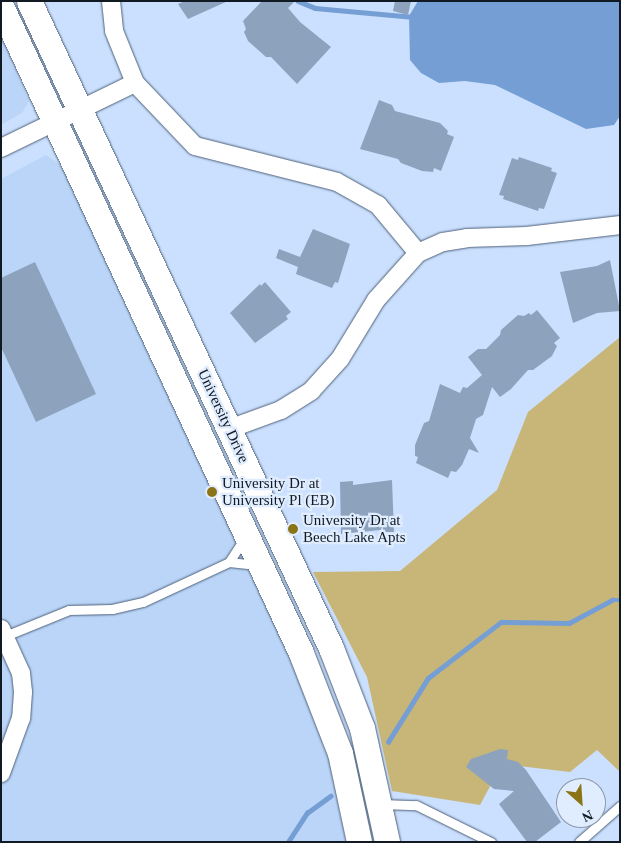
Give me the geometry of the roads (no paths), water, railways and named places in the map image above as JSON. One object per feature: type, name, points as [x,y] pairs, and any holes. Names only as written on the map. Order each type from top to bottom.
[{"type":"main road","name":"University Drive","points":[[29,1],[331,648],[362,728],[381,804],[387,842]]},
{"type":"main road","name":"University Drive","points":[[1,6],[261,565],[328,718],[351,794],[359,842]]},
{"type":"street","points":[[111,1],[114,31],[135,83],[196,146],[337,182],[378,205],[418,253]]},
{"type":"street","points":[[1,148],[54,120],[135,83]]},
{"type":"street","points":[[228,429],[281,410],[311,391],[340,359],[376,300],[418,253],[443,242],[467,238],[527,236],[620,225]]},
{"type":"street","points":[[1,773],[22,718],[23,692],[21,673],[3,632]]},
{"type":"lane","points":[[229,562],[247,535]]},
{"type":"lane","points":[[3,632],[69,610],[112,609],[143,602],[229,562],[261,565]]},
{"type":"lane","points":[[381,804],[416,805],[491,842]]},
{"type":"lane","points":[[580,842],[620,806]]},
{"type":"waterway","points":[[298,1],[315,8],[414,17]]},
{"type":"waterway","points":[[388,742],[428,678],[501,622],[569,623],[612,600],[620,600]]},
{"type":"waterway","points":[[288,842],[307,813],[330,796]]},
{"type":"place","name":"University Dr at University Pl (EB)","points":[[212,492]]},
{"type":"place","name":"University Dr at Beech Lake Apts","points":[[293,529]]}]
